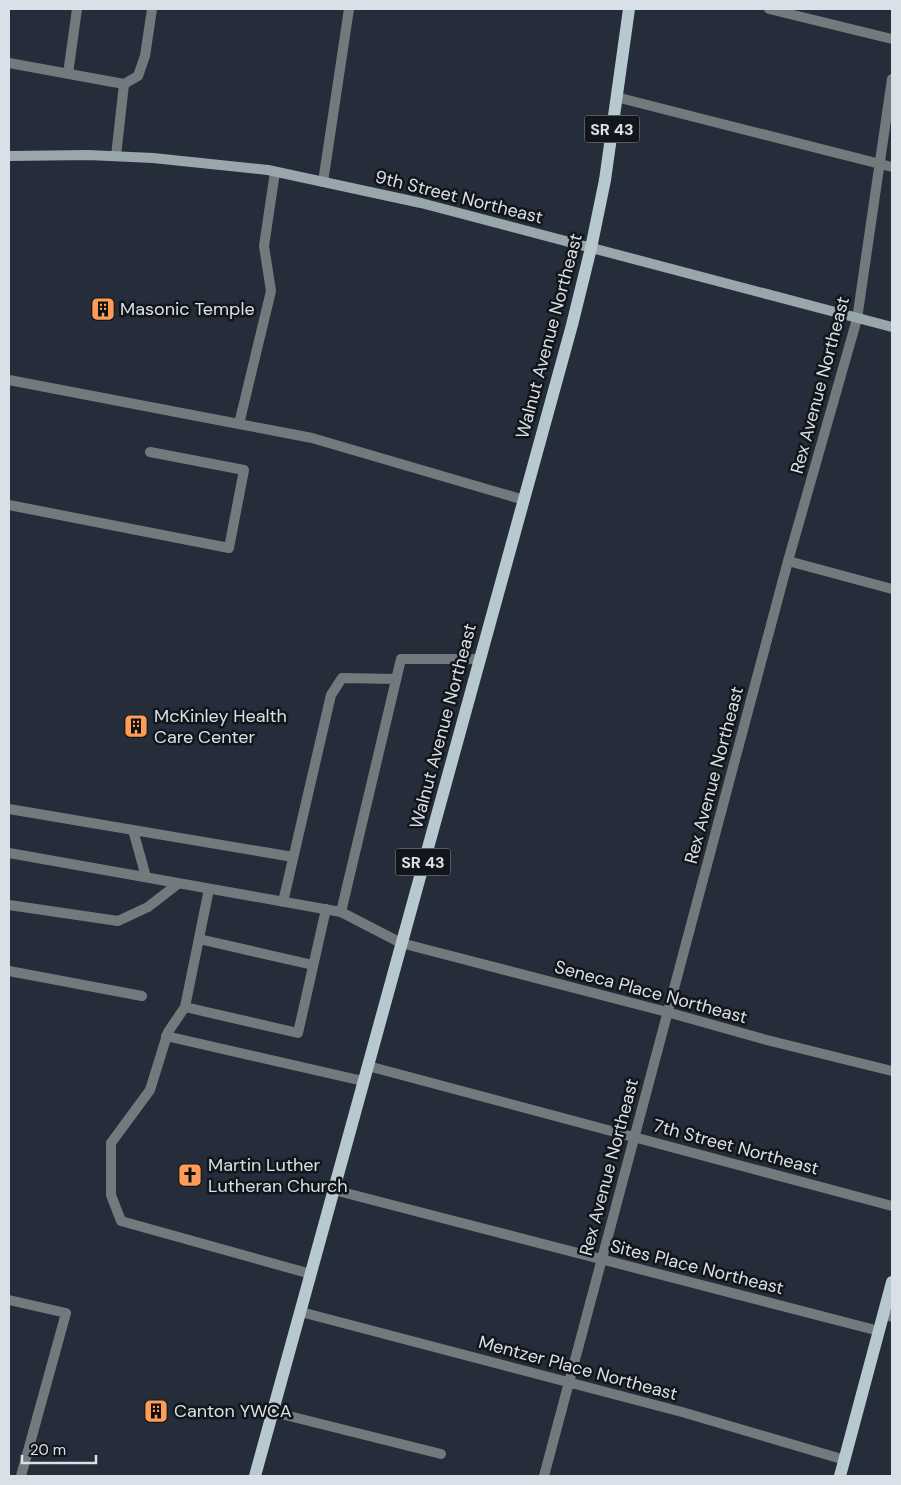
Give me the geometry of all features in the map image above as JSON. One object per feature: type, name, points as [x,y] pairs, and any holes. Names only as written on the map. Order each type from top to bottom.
[{"type":"main road","name":"Walnut Avenue Northeast","points":[[255,1476],[572,325],[605,180],[629,9]]},
{"type":"main road","points":[[840,1476],[879,1331],[888,1315],[892,1282]]},
{"type":"street","points":[[68,74],[77,9]]},
{"type":"street","points":[[9,63],[124,84],[138,76],[144,56],[152,9]]},
{"type":"street","points":[[323,182],[349,9]]},
{"type":"street","points":[[769,9],[892,40]]},
{"type":"street","name":"Rex Avenue Northeast","points":[[544,1476],[788,561],[857,319],[892,79]]},
{"type":"street","points":[[116,156],[124,84]]},
{"type":"street","points":[[616,97],[892,167]]},
{"type":"street","name":"9th Street Northeast","points":[[9,156],[153,158],[275,172],[421,203],[892,328]]},
{"type":"street","points":[[239,424],[271,291],[264,246],[275,172]]},
{"type":"street","points":[[9,380],[312,438],[524,500]]},
{"type":"street","points":[[9,505],[229,548],[244,470],[150,452]]},
{"type":"street","points":[[788,561],[892,589]]},
{"type":"street","points":[[341,912],[401,659],[479,659]]},
{"type":"street","points":[[283,902],[331,695],[342,678],[396,679]]},
{"type":"street","points":[[9,809],[293,857]]},
{"type":"street","points":[[133,830],[146,877]]},
{"type":"street","name":"Seneca Place Northeast","points":[[9,853],[341,912],[401,944],[892,1071]]},
{"type":"street","points":[[9,905],[118,921],[148,906],[180,883]]},
{"type":"street","points":[[209,888],[185,1007],[166,1036],[150,1090],[111,1143],[111,1195],[121,1221],[311,1274]]},
{"type":"street","points":[[185,1007],[298,1033],[326,909]]},
{"type":"street","points":[[199,939],[313,965]]},
{"type":"street","points":[[9,971],[142,996]]},
{"type":"street","points":[[166,1036],[363,1081]]},
{"type":"street","name":"7th Street Northeast","points":[[368,1066],[892,1206]]},
{"type":"street","name":"Sites Place Northeast","points":[[334,1190],[879,1331]]},
{"type":"street","points":[[9,1300],[66,1313],[21,1476]]},
{"type":"street","name":"Mentzer Place Northeast","points":[[301,1312],[682,1412],[845,1460]]},
{"type":"street","points":[[273,1412],[441,1454]]},
{"type":"place","name":"Masonic Temple","points":[[103,309]]},
{"type":"place","name":"McKinley Health Care Center","points":[[136,726]]},
{"type":"place","name":"Martin Luther Lutheran Church","points":[[190,1175]]},
{"type":"place","name":"Canton YWCA","points":[[156,1411]]}]
